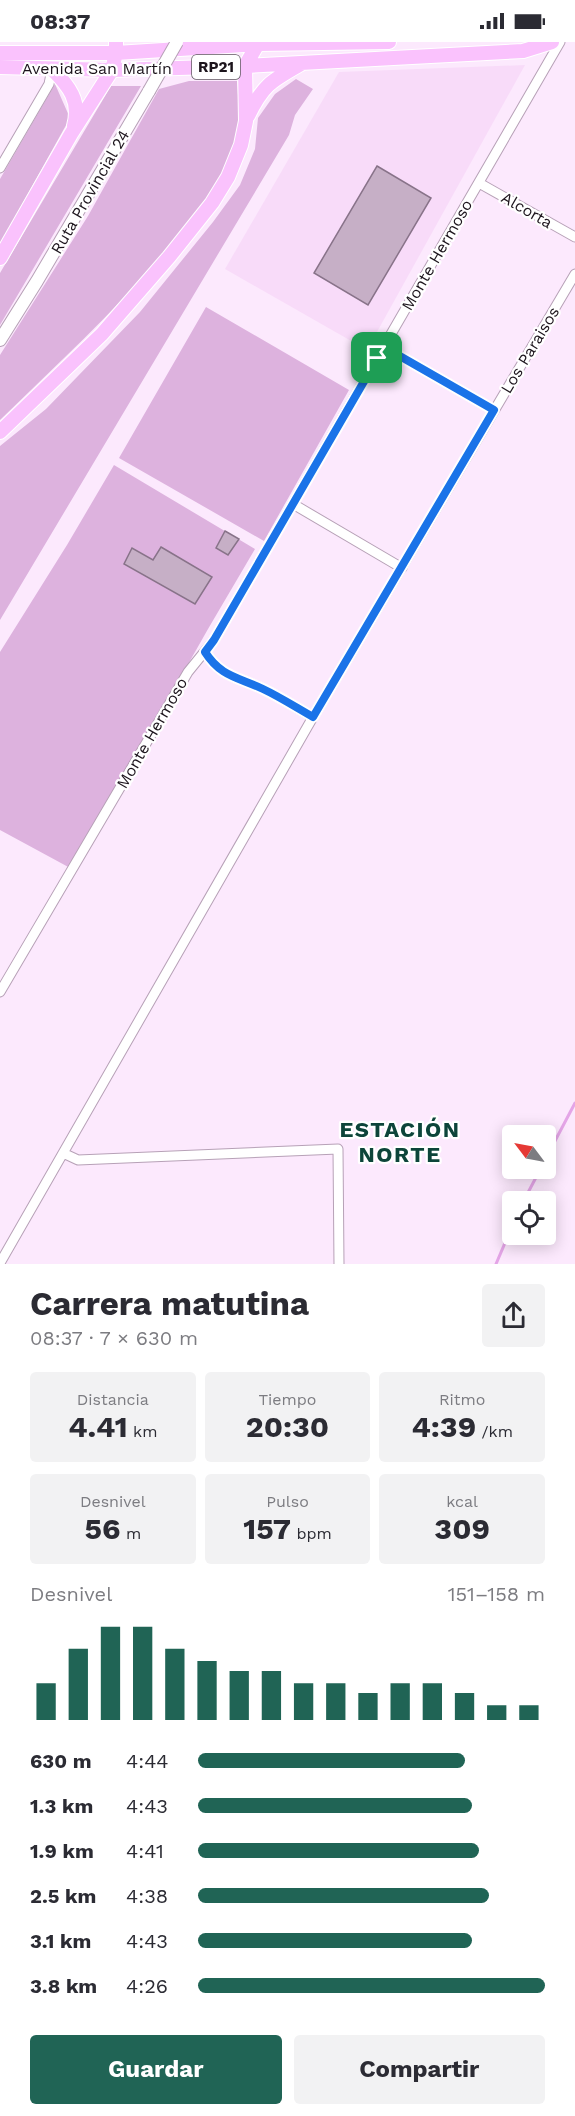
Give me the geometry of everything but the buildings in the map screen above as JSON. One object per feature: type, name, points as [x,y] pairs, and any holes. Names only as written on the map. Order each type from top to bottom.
[{"type":"main road","points":[[42,54],[75,42]]},
{"type":"main road","name":"Ruta Provincial 24","points":[[0,340],[38,281],[177,42]]},
{"type":"main road","name":"Avenida San Martín","points":[[0,53],[42,54],[116,48],[258,43],[389,42]]},
{"type":"main road","name":"Avenida San Martín","points":[[0,66],[112,70],[245,66],[522,51],[552,42]]},
{"type":"main road","points":[[0,432],[102,334],[177,248],[212,203],[228,177],[241,145],[246,121],[245,66],[258,43]]},
{"type":"main road","points":[[0,258],[112,70],[116,48]]},
{"type":"main road","points":[[246,121],[256,100],[271,81],[305,62]]},
{"type":"main road","points":[[51,69],[64,81],[75,97],[77,114],[72,134]]},
{"type":"street","name":"Monte Hermoso","points":[[0,992],[188,672],[214,640],[560,42]]},
{"type":"street","points":[[0,168],[49,84],[51,69]]},
{"type":"street","name":"Alcorta","points":[[479,183],[575,237]]},
{"type":"street","name":"Los Paraisos","points":[[0,1263],[313,717],[575,274]]},
{"type":"street","points":[[384,347],[494,410]]},
{"type":"street","points":[[293,504],[402,568]]},
{"type":"street","points":[[205,652],[220,670],[240,681],[262,688],[313,717]]},
{"type":"street","points":[[63,1153],[78,1160],[338,1149],[339,1264]]},
{"type":"shaded area","points":[[525,65],[367,350],[225,269],[339,72]]},
{"type":"shaded area","points":[[296,79],[313,89],[295,115],[289,135],[0,620],[0,446],[46,409],[140,312],[213,222],[240,185],[255,149],[258,118],[275,94]]},
{"type":"shaded area","points":[[189,81],[237,81],[237,135],[233,153],[225,171],[192,218],[148,272],[100,323],[0,420],[0,355],[88,216],[159,89]]},
{"type":"shaded area","points":[[55,84],[70,118],[0,244],[0,179]]},
{"type":"shaded area","points":[[111,86],[141,86],[0,325],[0,273]]},
{"type":"shaded area","points":[[206,307],[349,390],[264,541],[119,458]]},
{"type":"shaded area","points":[[114,465],[255,549],[72,869],[0,830],[0,652]]},
{"type":"waterway","points":[[556,1139],[575,1103]]},
{"type":"waterway","points":[[529,1191],[535,1179]]},
{"type":"waterway","points":[[496,1264],[504,1245]]},
{"type":"district","name":"ESTACIÓN NORTE","points":[[400,1142]]},
{"type":"route","points":[[384,347],[494,410],[313,717],[262,688],[240,681],[220,670],[205,652],[377,358],[384,347]]}]
